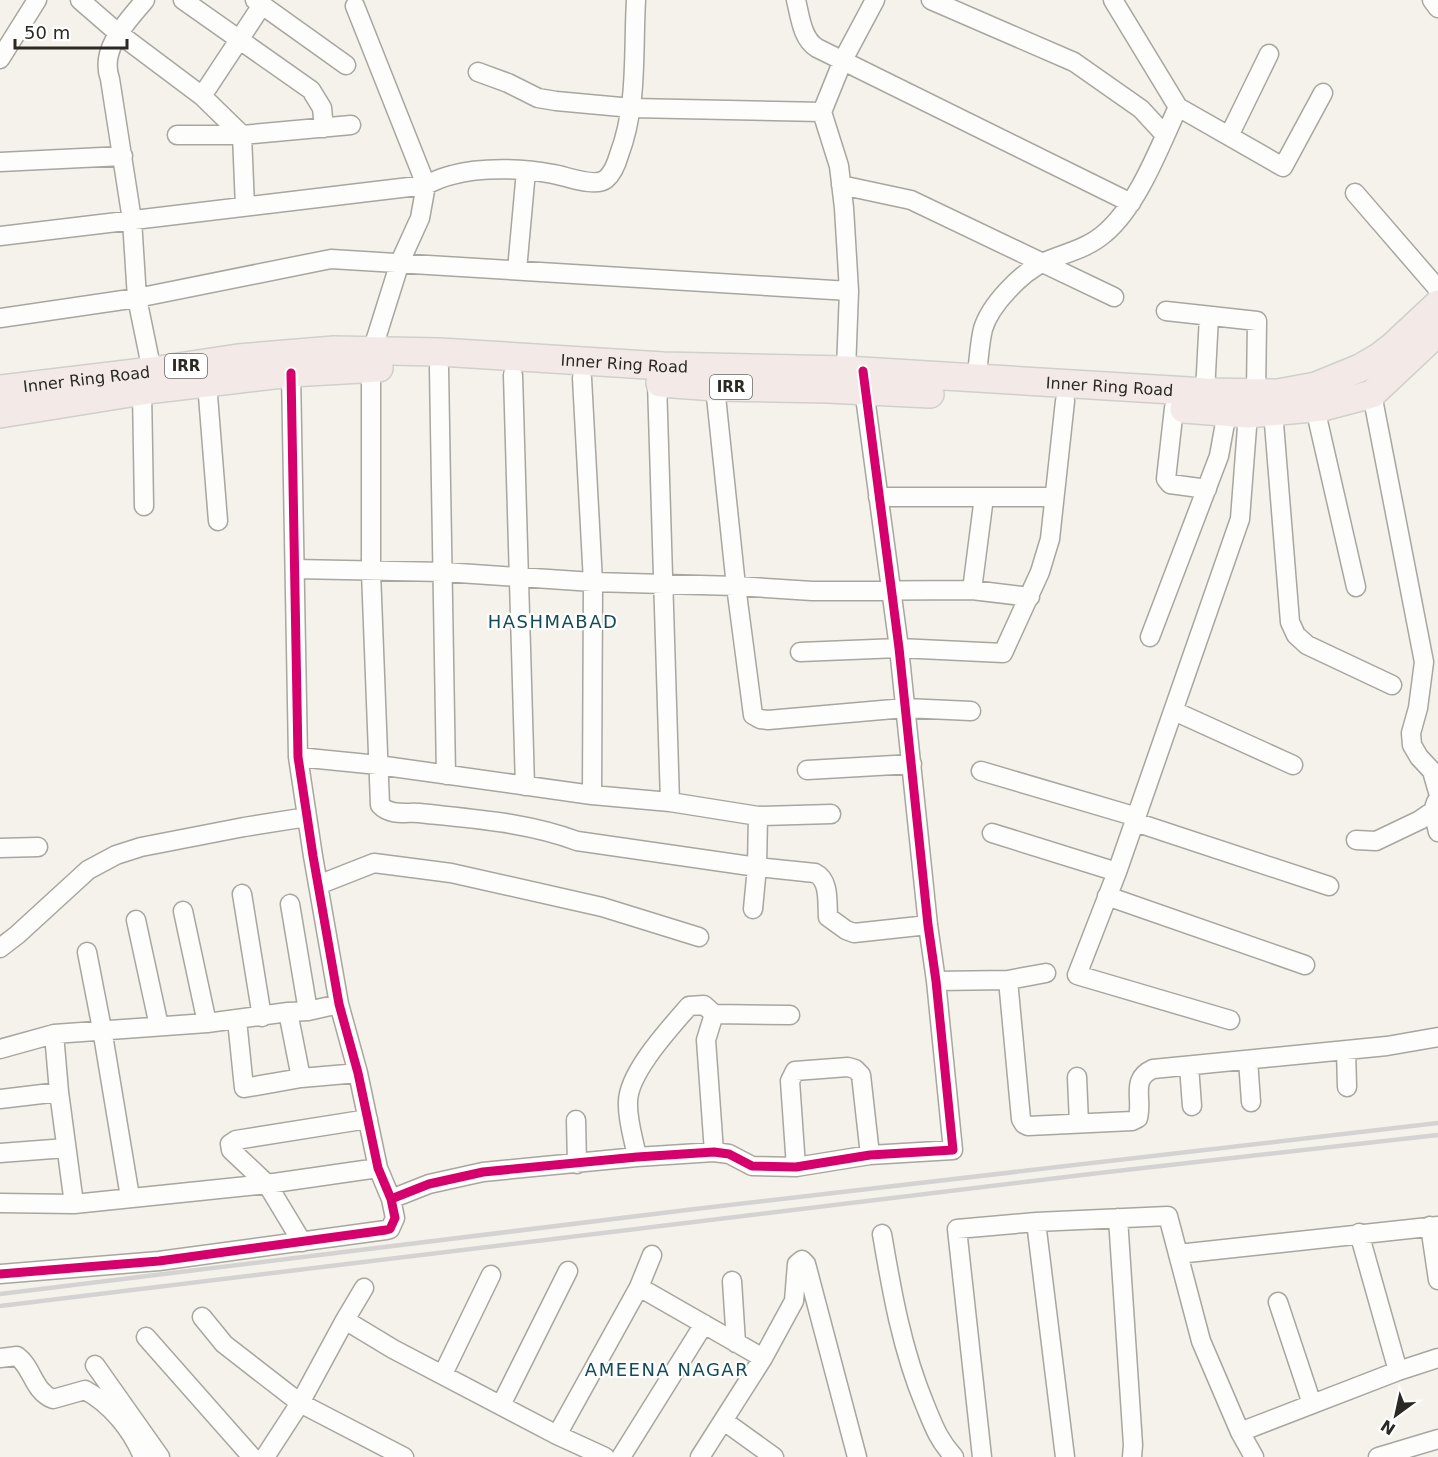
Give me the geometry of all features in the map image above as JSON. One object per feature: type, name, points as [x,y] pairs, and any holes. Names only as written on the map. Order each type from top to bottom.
[{"type":"highway","name":"Inner Ring Road","points":[[0,388],[207,383],[291,373],[372,359],[440,352],[858,377],[976,379],[1205,392],[1251,408],[1278,393],[1316,386],[1360,368],[1392,347],[1438,303]]},
{"type":"highway","name":"Inner Ring Road","points":[[0,414],[150,384],[238,358],[334,350],[372,359],[439,368],[513,375],[714,387],[858,377],[1065,401],[1174,408],[1315,408],[1372,394],[1438,332]]},
{"type":"street","points":[[80,0],[118,33],[202,96],[242,135],[245,207]]},
{"type":"street","points":[[144,506],[150,384],[138,298],[132,220],[110,79],[106,67],[108,55],[118,33],[145,0]]},
{"type":"street","points":[[183,0],[311,90],[322,108],[324,128]]},
{"type":"street","points":[[0,236],[426,185],[453,175],[508,170],[551,173],[581,181],[598,182],[606,178],[618,158],[632,108],[636,0]]},
{"type":"street","points":[[796,0],[810,44],[1131,203]]},
{"type":"street","points":[[391,1199],[429,1184],[483,1172],[637,1157],[714,1152],[729,1154],[752,1166],[796,1167],[870,1155],[953,1150],[892,590],[858,377],[839,166],[822,112],[843,60],[875,0]]},
{"type":"street","points":[[931,0],[1074,62],[1141,109],[1165,135]]},
{"type":"street","points":[[1113,0],[1178,107],[1283,167],[1323,93]]},
{"type":"street","points":[[1432,0],[1438,8]]},
{"type":"street","points":[[202,96],[239,41],[259,2],[346,65]]},
{"type":"street","points":[[0,59],[28,3]]},
{"type":"street","points":[[355,6],[426,185],[420,218],[400,262],[372,359],[371,572],[380,805],[390,812],[529,826],[552,831],[578,841],[625,849],[664,852],[758,867],[815,873],[825,883],[828,917],[846,930],[854,933],[928,925]]},
{"type":"street","points":[[1229,136],[1269,54]]},
{"type":"street","points":[[477,72],[508,83],[538,98],[632,108],[822,112]]},
{"type":"street","points":[[976,379],[984,328],[1000,299],[1041,263],[1082,248],[1104,234],[1119,219],[1131,203],[1178,107]]},
{"type":"street","points":[[177,135],[242,135],[351,125]]},
{"type":"street","points":[[0,162],[123,156]]},
{"type":"street","points":[[517,270],[526,171]]},
{"type":"street","points":[[841,185],[911,200],[1114,297]]},
{"type":"street","points":[[1355,193],[1438,290]]},
{"type":"street","points":[[0,318],[138,298],[331,259],[849,291]]},
{"type":"street","points":[[1166,311],[1257,321],[1240,519],[1136,819],[1077,975],[1230,1020]]},
{"type":"street","points":[[1205,392],[1209,316]]},
{"type":"street","points":[[439,368],[446,775]]},
{"type":"street","points":[[0,1274],[159,1261],[302,1242],[390,1229],[395,1218],[391,1199],[378,1168],[358,1073],[339,1004],[298,757],[291,373]]},
{"type":"street","points":[[513,375],[525,786]]},
{"type":"street","points":[[582,378],[593,582],[592,795]]},
{"type":"street","points":[[657,382],[670,802]]},
{"type":"street","points":[[207,383],[218,521]]},
{"type":"street","points":[[714,387],[752,712],[756,717],[768,720],[905,708],[971,711]]},
{"type":"street","points":[[1372,394],[1424,662],[1418,708],[1411,733],[1412,745],[1432,771],[1438,793],[1433,811],[1438,832]]},
{"type":"street","points":[[800,652],[899,648],[1001,654],[1030,597],[1050,539],[1065,401]]},
{"type":"street","points":[[1174,408],[1166,479],[1170,484],[1207,489]]},
{"type":"street","points":[[1150,637],[1219,456],[1251,408]]},
{"type":"street","points":[[1251,408],[1290,622],[1296,635],[1307,645],[1392,685]]},
{"type":"street","points":[[1315,408],[1356,587]]},
{"type":"street","points":[[878,497],[1054,497]]},
{"type":"street","points":[[972,590],[984,497]]},
{"type":"street","points":[[294,569],[444,572],[593,582],[736,586],[812,591],[972,590],[1030,597]]},
{"type":"street","points":[[1174,711],[1293,765]]},
{"type":"street","points":[[298,757],[378,765],[592,795],[670,802],[758,816],[831,814]]},
{"type":"street","points":[[807,770],[912,764]]},
{"type":"street","points":[[981,771],[1136,819],[1329,886]]},
{"type":"street","points":[[1356,840],[1376,841],[1420,820],[1433,811]]},
{"type":"street","points":[[753,909],[758,867],[758,816]]},
{"type":"street","points":[[0,948],[88,870],[116,855],[141,847],[221,831],[307,817]]},
{"type":"street","points":[[992,833],[1117,872]]},
{"type":"street","points":[[0,848],[39,847]]},
{"type":"street","points":[[318,885],[374,863],[451,873],[602,907],[699,937]]},
{"type":"street","points":[[242,894],[262,1017]]},
{"type":"street","points":[[1107,896],[1305,964]]},
{"type":"street","points":[[290,904],[309,1011]]},
{"type":"street","points":[[183,911],[207,1023]]},
{"type":"street","points":[[136,920],[159,1026]]},
{"type":"street","points":[[87,951],[130,1197]]},
{"type":"street","points":[[936,981],[1008,980],[1046,973]]},
{"type":"street","points":[[1008,980],[1022,1119],[1024,1124],[1028,1125],[1138,1118],[1141,1108],[1140,1078],[1145,1072],[1154,1069],[1320,1053],[1438,1037]]},
{"type":"street","points":[[0,1049],[54,1034],[237,1020],[309,1011],[339,1004]]},
{"type":"street","points":[[637,1157],[627,1104],[629,1093],[658,1041],[689,1006],[704,1005],[714,1014],[790,1015]]},
{"type":"street","points":[[288,1012],[301,1078]]},
{"type":"street","points":[[714,1014],[706,1041],[714,1152]]},
{"type":"street","points":[[237,1020],[244,1088],[301,1078],[358,1073]]},
{"type":"street","points":[[54,1034],[59,1092],[74,1204]]},
{"type":"street","points":[[1346,1050],[1347,1087]]},
{"type":"street","points":[[1248,1060],[1251,1102]]},
{"type":"street","points":[[1189,1066],[1192,1106]]},
{"type":"street","points":[[796,1167],[790,1082],[795,1071],[848,1067],[855,1069],[861,1075],[870,1155]]},
{"type":"street","points":[[1077,1077],[1078,1123]]},
{"type":"street","points":[[0,1099],[59,1092]]},
{"type":"street","points":[[302,1242],[267,1184],[229,1147],[233,1142],[368,1119]]},
{"type":"street","points":[[576,1120],[577,1164]]},
{"type":"street","points":[[0,1153],[66,1148]]},
{"type":"street","points":[[0,1203],[74,1204],[267,1184],[378,1168]]},
{"type":"street","points":[[982,1457],[957,1229],[1036,1222],[1168,1216],[1202,1341],[1240,1432],[1254,1457]]},
{"type":"street","points":[[1118,1218],[1132,1457]]},
{"type":"street","points":[[1036,1222],[1065,1457]]},
{"type":"street","points":[[1178,1254],[1434,1226],[1438,1280]]},
{"type":"street","points":[[1359,1233],[1398,1371]]},
{"type":"street","points":[[882,1234],[897,1321],[914,1379],[940,1442],[954,1457]]},
{"type":"street","points":[[556,1436],[639,1287],[652,1255]]},
{"type":"street","points":[[700,1457],[763,1358],[794,1301],[797,1264],[802,1260],[806,1264],[857,1457]]},
{"type":"street","points":[[501,1405],[568,1272]]},
{"type":"street","points":[[443,1374],[491,1275]]},
{"type":"street","points":[[732,1281],[736,1343]]},
{"type":"street","points":[[639,1287],[763,1358]]},
{"type":"street","points":[[265,1457],[300,1403],[364,1288]]},
{"type":"street","points":[[1278,1302],[1312,1404]]},
{"type":"street","points":[[202,1317],[224,1344],[300,1403],[404,1457]]},
{"type":"street","points":[[345,1320],[393,1349],[556,1436],[605,1457]]},
{"type":"street","points":[[621,1457],[704,1324]]},
{"type":"street","points":[[146,1337],[207,1409],[252,1457]]},
{"type":"street","points":[[0,1358],[17,1356],[24,1362],[39,1390],[53,1399],[85,1390],[101,1399],[136,1440],[143,1457]]},
{"type":"street","points":[[1240,1432],[1398,1371],[1438,1358]]},
{"type":"street","points":[[95,1365],[160,1457]]},
{"type":"street","points":[[724,1421],[774,1457]]},
{"type":"street","points":[[1378,1457],[1435,1442]]},
{"type":"railway","points":[[0,1294],[695,1209],[1438,1123]]},
{"type":"railway","points":[[0,1306],[1099,1173],[1438,1135]]},
{"type":"cycle path","points":[[391,1199],[429,1184],[483,1172],[637,1157],[714,1152],[729,1154],[752,1166],[796,1167],[870,1155],[953,1150],[899,648],[863,371]]},
{"type":"cycle path","points":[[0,1274],[159,1261],[386,1230],[390,1229],[395,1218],[391,1199],[378,1168],[358,1073],[339,1004],[298,757],[291,373]]},
{"type":"district","name":"HASHMABAD","points":[[553,622]]},
{"type":"district","name":"AMEENA NAGAR","points":[[667,1370]]}]
